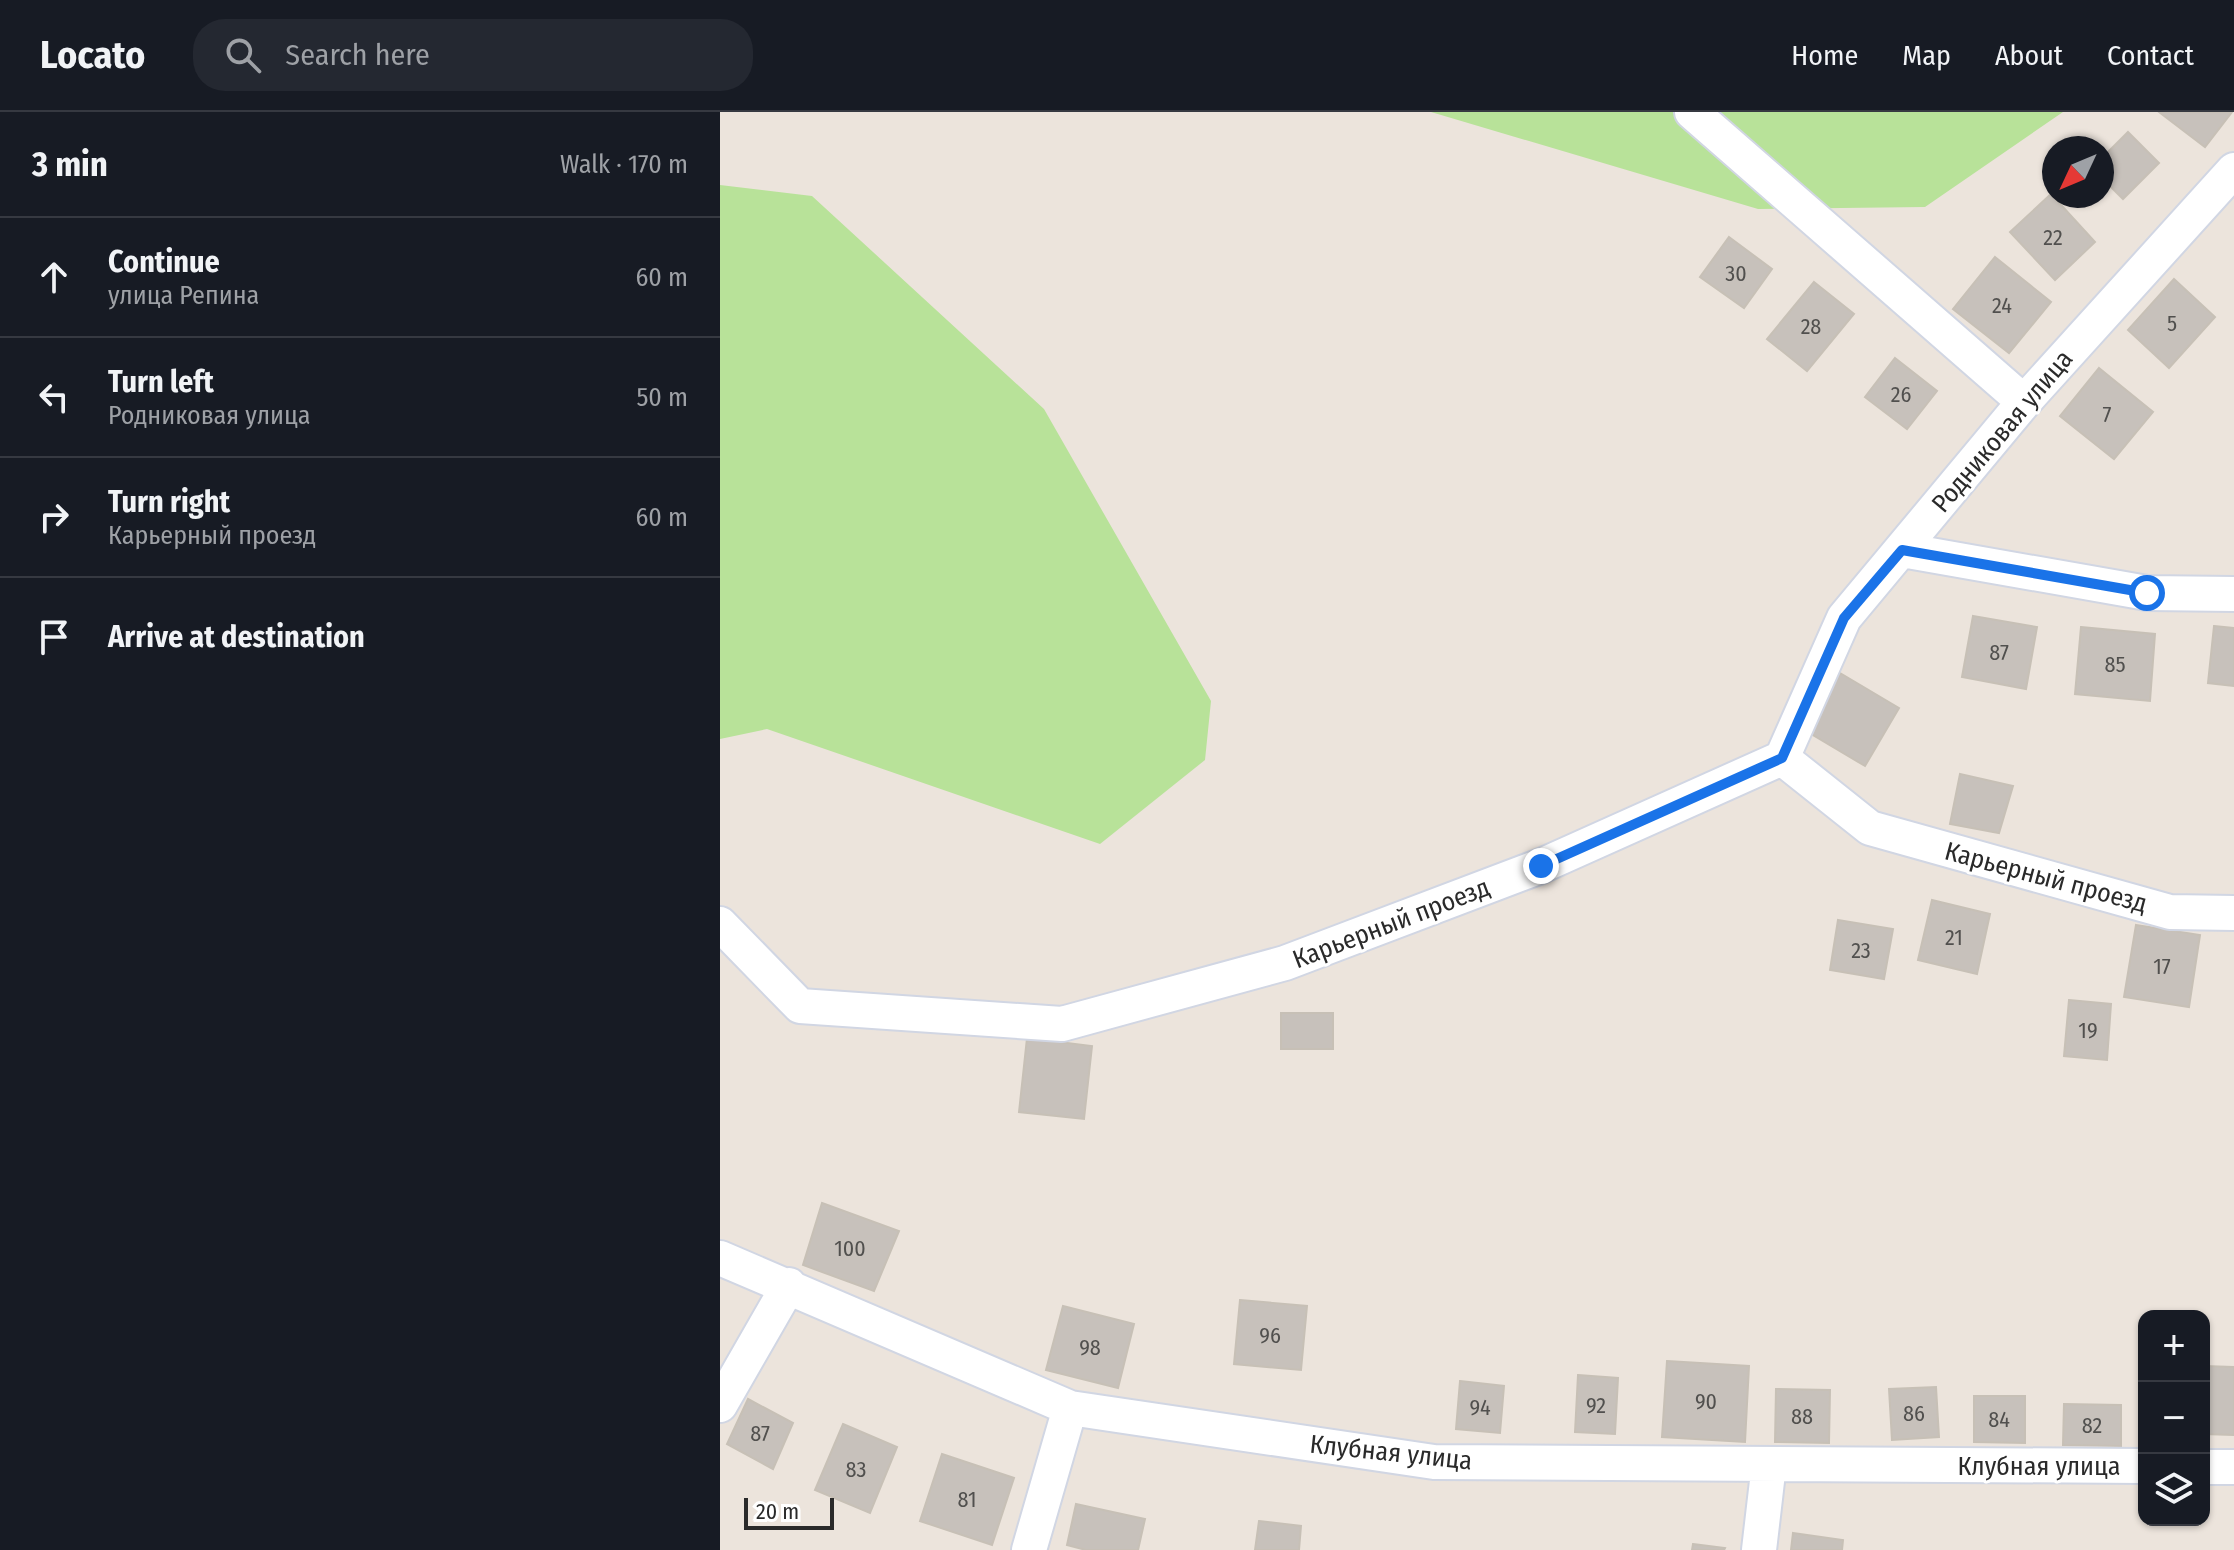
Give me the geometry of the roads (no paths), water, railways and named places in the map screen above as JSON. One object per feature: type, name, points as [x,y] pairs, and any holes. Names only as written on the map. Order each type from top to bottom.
[{"type":"street","points":[[1692,112],[2024,402]]},
{"type":"street","name":"Родниковая улица","points":[[1782,758],[1844,618],[2024,402],[2234,170]]},
{"type":"street","points":[[1902,550],[2147,593],[2234,594]]},
{"type":"street","name":"Карьерный проезд","points":[[720,924],[800,1006],[1062,1024],[1285,963],[1541,866],[1782,758],[1870,828],[2170,912],[2234,913]]},
{"type":"street","name":"Клубная улица","points":[[720,1258],[1070,1408],[1434,1462],[2138,1466]]},
{"type":"street","points":[[720,1405],[789,1285]]},
{"type":"street","points":[[1029,1550],[1070,1408]]},
{"type":"street","points":[[1759,1550],[1769,1464]]},
{"type":"street","points":[[2210,1467],[2234,1467]]}]
